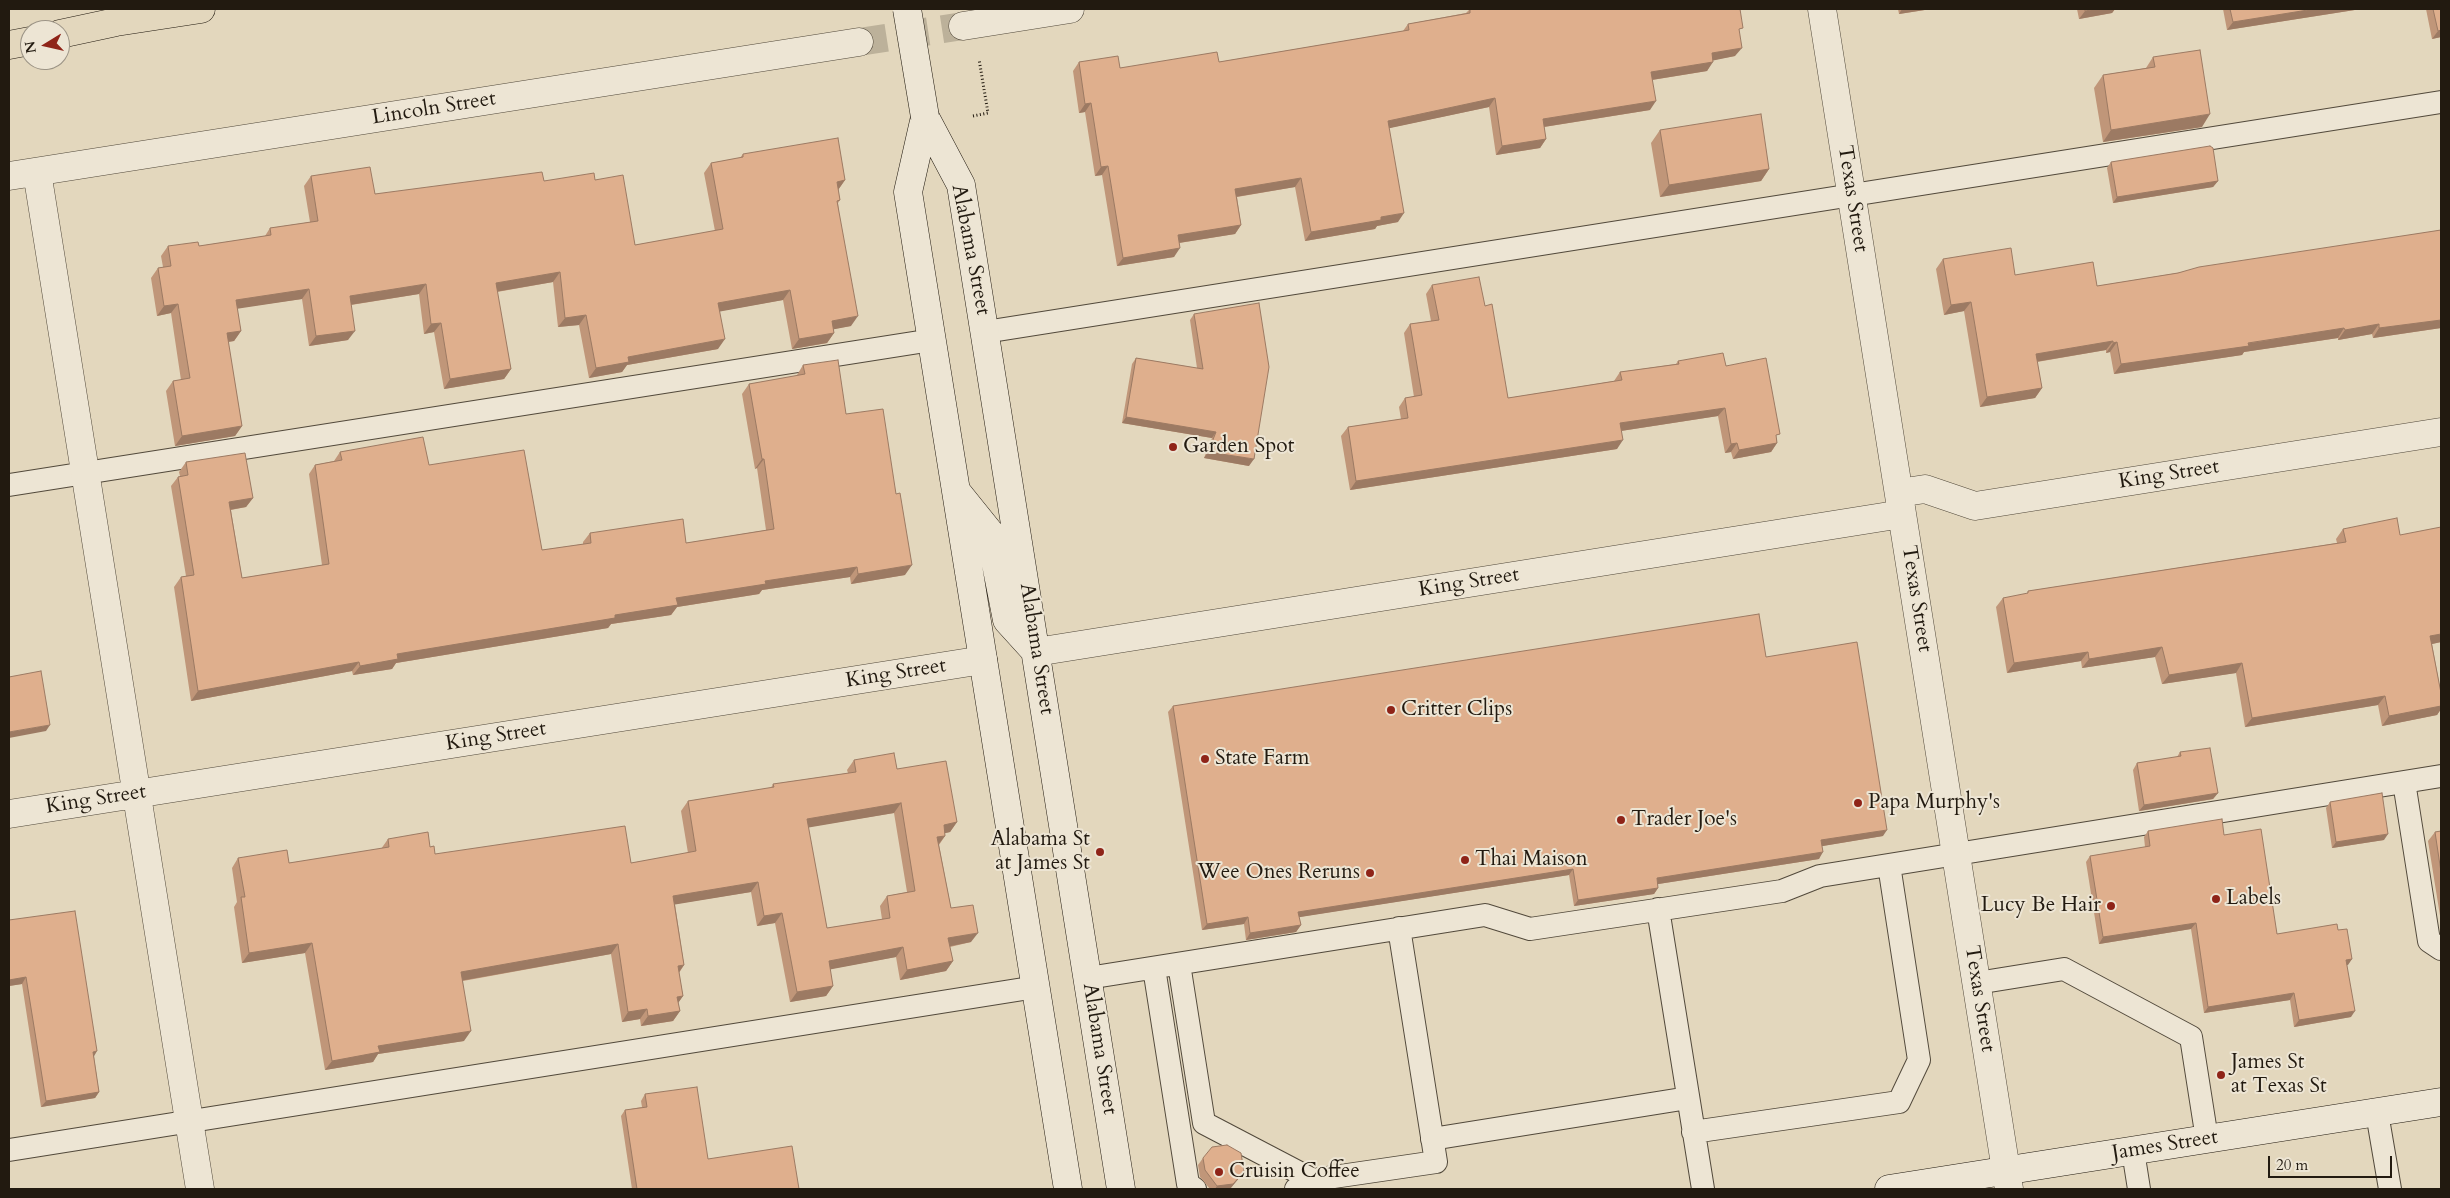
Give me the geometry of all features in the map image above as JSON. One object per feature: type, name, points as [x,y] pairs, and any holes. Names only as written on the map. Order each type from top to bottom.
[{"type":"highway","points":[[70,32],[116,22],[201,9]]},
{"type":"street","name":"Alabama Street","points":[[907,9],[925,117],[961,184],[1121,1189]]},
{"type":"street","points":[[968,25],[1070,9]]},
{"type":"street","name":"Texas Street","points":[[1822,9],[2008,1180]]},
{"type":"street","name":"Lincoln Street","points":[[9,176],[859,42]]},
{"type":"street","name":"Alabama Street","points":[[925,117],[908,192],[1068,1189]]},
{"type":"street","points":[[37,172],[200,1189]]},
{"type":"street","name":"King Street","points":[[1036,652],[1901,504],[1925,489],[1975,506],[2441,432]]},
{"type":"street","points":[[956,490],[990,533],[1008,620],[1036,652]]},
{"type":"street","name":"King Street","points":[[9,814],[983,660]]},
{"type":"street","name":"James Street","points":[[1889,1189],[2008,1180],[2133,1151],[2441,1102]]},
{"type":"lane","points":[[985,332],[2441,102]]},
{"type":"lane","points":[[9,485],[932,340]]},
{"type":"lane","points":[[1088,978],[1485,915],[1530,929],[1782,891],[1820,876],[2441,776]]},
{"type":"lane","points":[[2404,782],[2429,941],[2441,949]]},
{"type":"lane","points":[[1694,1132],[1899,1102],[1919,1060],[1889,866]]},
{"type":"lane","points":[[1658,909],[1703,1189]]},
{"type":"lane","points":[[1179,964],[1204,1123],[1304,1185],[1436,1162],[1399,928]]},
{"type":"lane","points":[[1154,968],[1188,1184],[1195,1189]]},
{"type":"lane","points":[[1976,983],[2064,969],[2191,1037],[2207,1140]]},
{"type":"lane","points":[[9,1150],[1036,987]]},
{"type":"lane","points":[[1432,1139],[1688,1098]]},
{"type":"lane","points":[[2377,1112],[2390,1189]]},
{"type":"lane","points":[[2133,1151],[2139,1189]]},
{"type":"path","points":[[968,25],[988,114],[973,116]]},
{"type":"building","points":[[1470,9],[1740,9],[1743,28],[1739,29],[1742,48],[1712,53],[1713,62],[1651,72],[1656,101],[1543,119],[1546,139],[1502,146],[1495,98],[1388,121],[1404,213],[1381,217],[1381,220],[1311,232],[1301,178],[1235,189],[1241,225],[1178,235],[1180,248],[1123,258],[1108,166],[1101,167],[1091,103],[1085,104],[1079,62],[1118,56],[1120,68],[1217,52],[1219,62],[1409,30],[1408,24],[1470,13]]},
{"type":"building","points":[[2230,9],[2314,9],[2233,22]]},
{"type":"building","points":[[2433,9],[2441,9],[2441,30],[2438,31]]},
{"type":"building","points":[[2200,50],[2210,114],[2111,130],[2103,75],[2155,67],[2153,57]]},
{"type":"building","points":[[1761,114],[1769,169],[1669,185],[1660,130]]},
{"type":"building","points":[[838,138],[845,180],[837,182],[840,200],[837,201],[858,316],[832,321],[834,333],[799,339],[790,290],[718,303],[725,339],[628,357],[629,362],[596,368],[586,315],[565,318],[560,272],[496,283],[511,369],[450,379],[441,323],[431,324],[426,284],[350,296],[355,331],[316,336],[309,289],[236,300],[241,331],[227,333],[242,426],[182,436],[173,381],[190,378],[178,304],[164,306],[158,268],[171,266],[168,246],[198,242],[199,246],[271,235],[270,228],[318,221],[311,176],[370,167],[375,194],[542,172],[544,181],[594,173],[595,180],[623,175],[635,245],[723,229],[711,163],[743,157],[743,154]]},
{"type":"building","points":[[2210,146],[2213,148],[2218,181],[2117,197],[2111,162]]},
{"type":"building","points":[[2441,230],[2441,320],[2379,328],[2379,324],[2345,330],[2344,328],[2248,343],[2249,346],[2121,364],[2117,342],[2113,343],[2113,341],[2036,354],[2042,388],[1987,397],[1971,302],[1951,305],[1943,259],[2011,248],[2015,275],[2093,262],[2097,286],[2178,273],[2199,267]]},
{"type":"building","points":[[1479,277],[1485,306],[1492,304],[1508,398],[1622,380],[1620,372],[1679,364],[1678,361],[1723,353],[1726,366],[1766,358],[1780,434],[1776,435],[1777,443],[1739,450],[1737,443],[1731,444],[1725,408],[1620,423],[1623,440],[1356,481],[1348,427],[1408,418],[1405,398],[1422,395],[1410,324],[1439,320],[1432,285]]},
{"type":"building","points":[[1259,303],[1269,367],[1254,459],[1208,452],[1216,432],[1126,417],[1136,358],[1203,369],[1194,314]]},
{"type":"building","points":[[838,360],[846,414],[883,409],[896,494],[900,493],[912,565],[858,574],[857,567],[765,581],[766,584],[676,598],[678,605],[615,615],[615,618],[397,654],[398,659],[360,666],[359,662],[198,691],[181,577],[194,575],[178,477],[188,475],[186,462],[245,453],[253,498],[229,502],[242,578],[329,564],[315,465],[342,460],[340,452],[423,437],[429,465],[524,450],[542,550],[591,543],[590,533],[683,519],[686,543],[774,529],[764,459],[762,459],[749,384],[805,374],[803,365]]},
{"type":"building","points":[[2397,518],[2400,535],[2441,527],[2441,634],[2430,636],[2441,693],[2441,706],[2389,716],[2385,696],[2252,718],[2242,663],[2169,675],[2162,647],[2089,659],[2088,652],[2014,663],[2003,598],[2028,593],[2028,591],[2346,542],[2343,529]]},
{"type":"building","points":[[1759,614],[1766,657],[1857,642],[1887,830],[1821,840],[1823,852],[1657,878],[1658,888],[1578,900],[1573,869],[1298,912],[1301,925],[1250,933],[1248,917],[1207,924],[1173,706]]},
{"type":"building","points":[[41,671],[50,725],[9,732],[9,677]]},
{"type":"building","points":[[2210,748],[2218,793],[2144,805],[2137,763],[2181,756],[2180,752]]},
{"type":"building","points":[[894,753],[897,769],[946,761],[957,822],[944,825],[945,836],[937,837],[951,908],[973,905],[978,933],[948,938],[953,961],[907,970],[903,947],[829,961],[833,986],[797,992],[782,913],[764,916],[758,882],[673,896],[684,965],[678,966],[683,996],[677,997],[680,1011],[648,1016],[647,1009],[628,1012],[618,944],[461,972],[471,1031],[378,1046],[380,1052],[332,1061],[312,943],[249,953],[241,897],[245,897],[238,858],[287,850],[289,863],[389,847],[388,839],[428,832],[430,847],[434,846],[435,854],[625,826],[631,863],[696,851],[688,801],[774,787],[773,784],[856,772],[854,760]],"holes":[[[901,803],[915,891],[887,896],[890,918],[827,928],[807,819]]]},
{"type":"building","points":[[2382,793],[2388,834],[2336,842],[2330,802]]},
{"type":"building","points":[[2222,819],[2224,835],[2261,829],[2277,934],[2337,924],[2338,930],[2347,929],[2352,959],[2346,960],[2355,1011],[2299,1020],[2294,993],[2208,1007],[2196,923],[2103,937],[2090,856],[2150,846],[2148,831]]},
{"type":"building","points":[[2441,831],[2441,872],[2435,832]]},
{"type":"building","points":[[75,911],[97,1051],[93,1052],[99,1092],[46,1101],[26,977],[9,980],[9,920]]},
{"type":"building","points":[[697,1087],[708,1159],[792,1146],[799,1189],[637,1189],[625,1110],[647,1107],[645,1094]]},
{"type":"building","points":[[1227,1145],[1241,1153],[1244,1172],[1233,1184],[1217,1186],[1205,1170],[1203,1158],[1212,1147]]},
{"type":"tunnel","points":[[859,42],[963,26]]},
{"type":"place","name":"Garden Spot","points":[[1173,447]]},
{"type":"place","name":"Critter Clips","points":[[1391,710]]},
{"type":"place","name":"State Farm","points":[[1205,759]]},
{"type":"place","name":"Papa Murphy's","points":[[1858,803]]},
{"type":"place","name":"Trader Joe's","points":[[1621,820]]},
{"type":"place","name":"Alabama St at James St","points":[[1100,852]]},
{"type":"place","name":"Thai Maison","points":[[1465,860]]},
{"type":"place","name":"Wee Ones Reruns","points":[[1370,873]]},
{"type":"place","name":"Labels","points":[[2216,899]]},
{"type":"place","name":"Lucy Be Hair","points":[[2111,906]]},
{"type":"place","name":"James St at Texas St","points":[[2221,1075]]},
{"type":"place","name":"Cruisin Coffee","points":[[1219,1172]]}]
